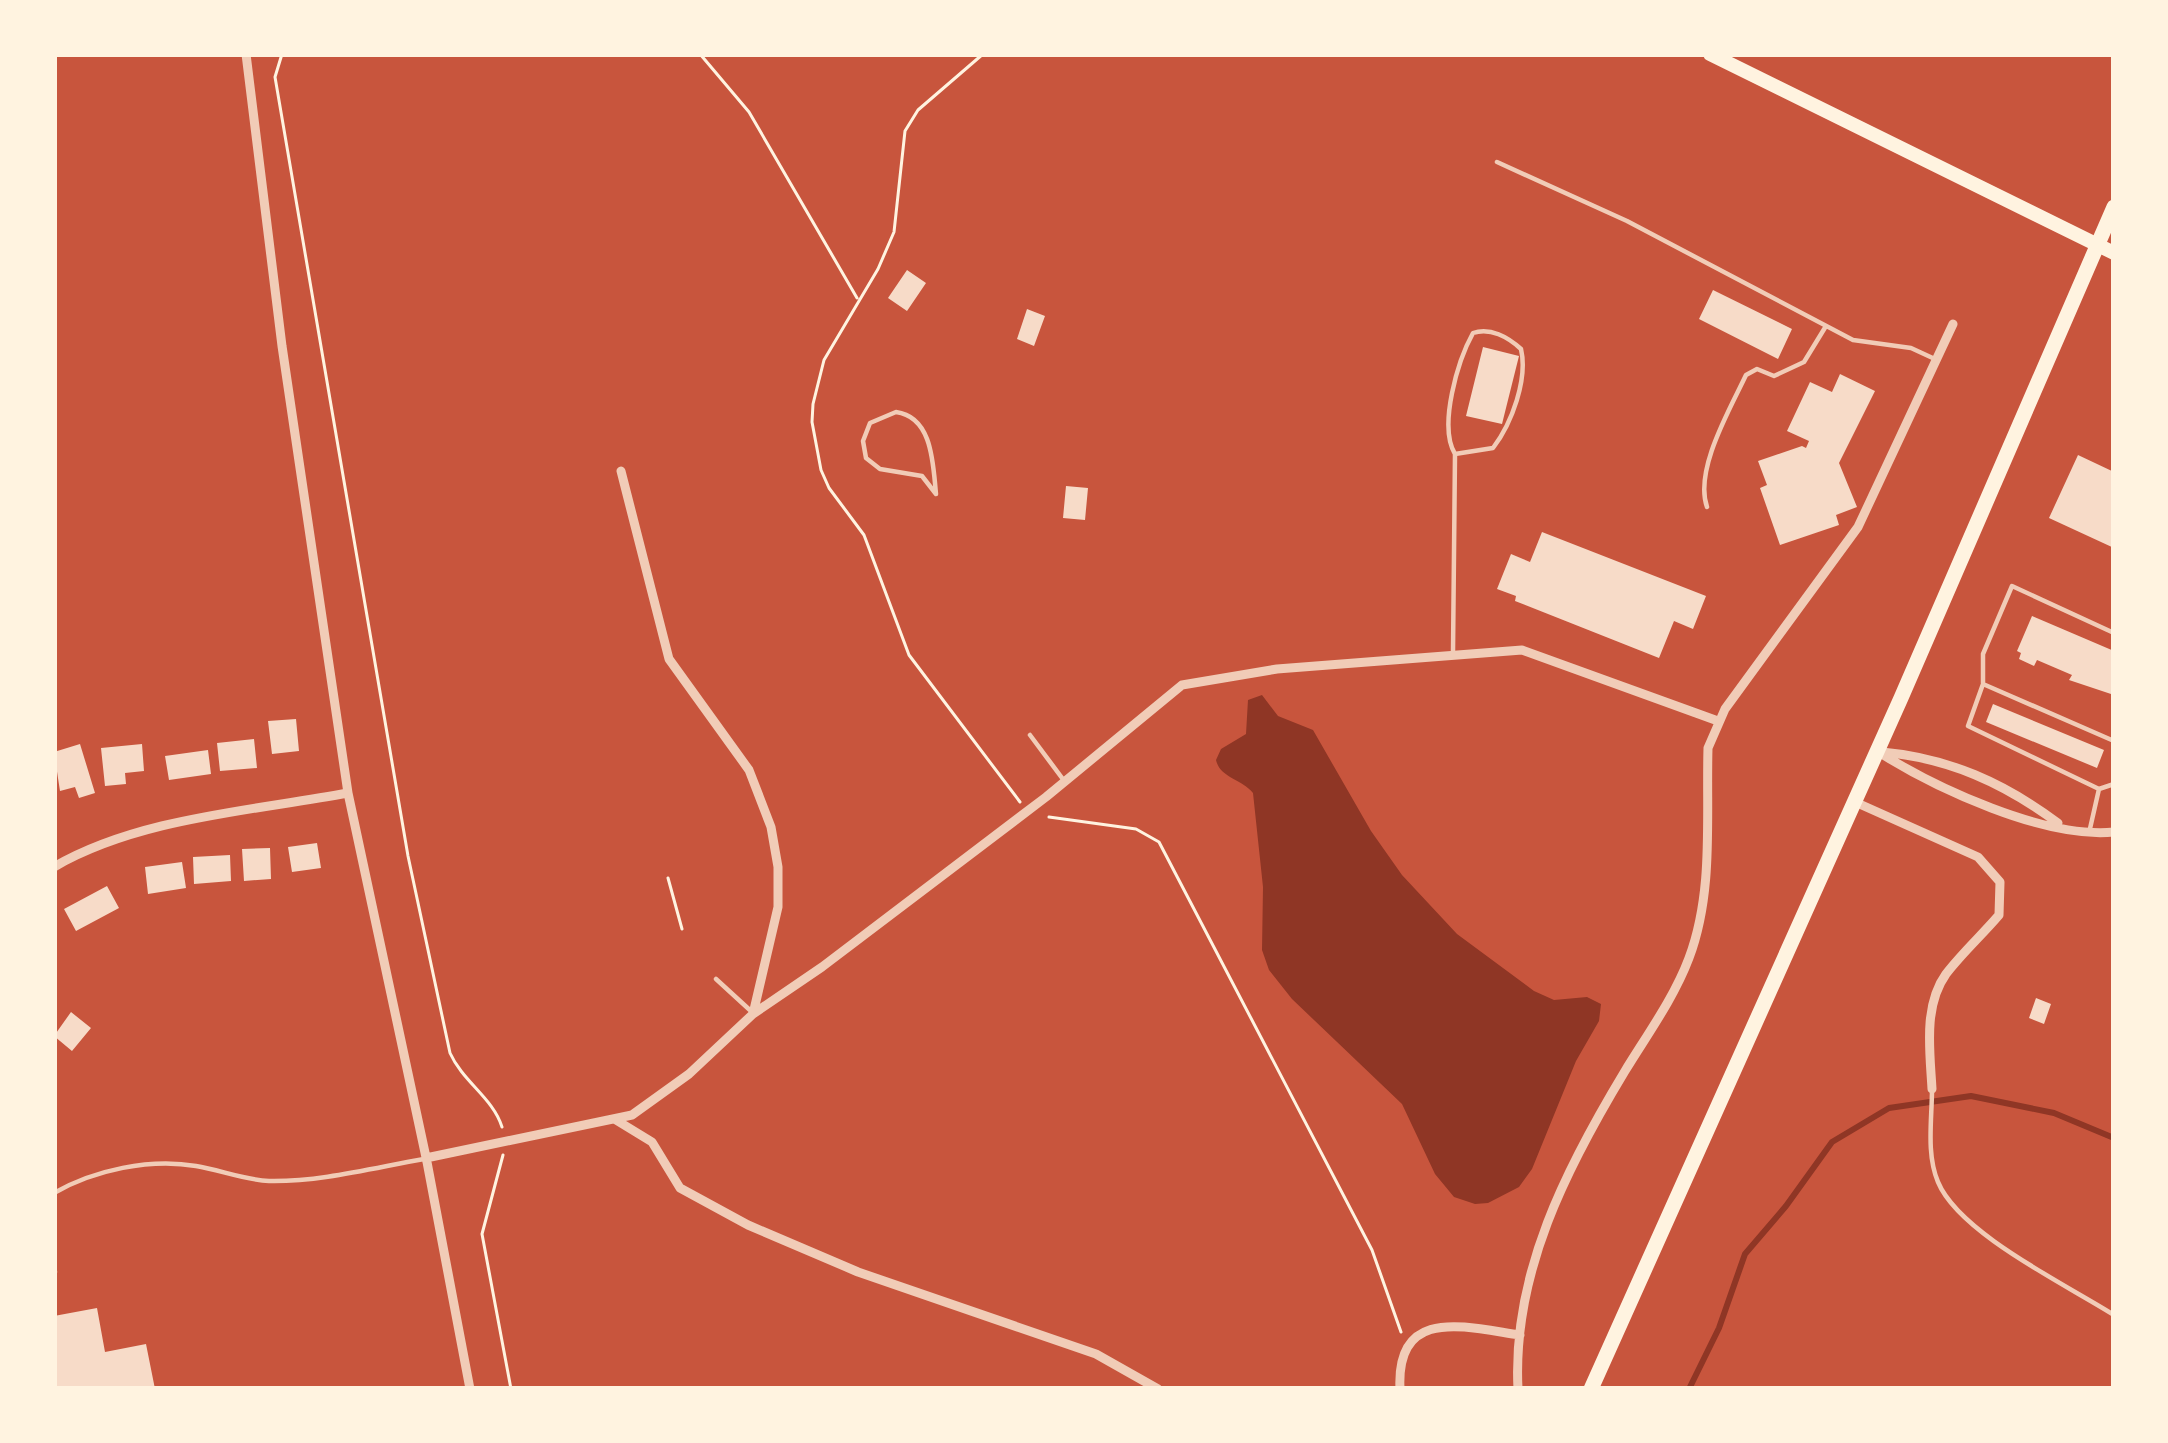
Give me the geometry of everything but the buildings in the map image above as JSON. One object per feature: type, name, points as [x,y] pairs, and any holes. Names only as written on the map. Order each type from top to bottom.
[{"type":"main road","points":[[1710,54],[2106,250]]},
{"type":"main road","points":[[1591,1389],[2106,250],[2114,207]]},
{"type":"street","points":[[246,54],[282,346],[348,794],[470,1389]]},
{"type":"street","points":[[1518,1389],[1520,1335],[1532,1270],[1557,1199],[1588,1135],[1676,986],[1696,938],[1706,866],[1708,748],[1718,721],[1858,527],[1953,324]]},
{"type":"street","points":[[621,471],[669,659],[749,770],[771,826],[778,908],[753,1014]]},
{"type":"street","points":[[426,1158],[616,1120],[649,1105],[753,1014],[1030,810],[1182,685],[1277,669],[1522,650],[1718,721]]},
{"type":"street","points":[[1877,752],[1928,784],[2013,815],[2090,833],[2114,832]]},
{"type":"street","points":[[1877,752],[1928,756],[2018,794],[2062,826]]},
{"type":"street","points":[[54,867],[88,847],[134,832],[348,794]]},
{"type":"street","points":[[1855,802],[1978,857],[2000,883],[1999,915],[1944,977],[1935,1002],[1928,1031],[1932,1089]]},
{"type":"street","points":[[616,1120],[652,1142],[680,1188],[748,1225],[858,1272],[1096,1354],[1158,1389]]},
{"type":"street","points":[[1400,1389],[1399,1370],[1406,1349],[1421,1333],[1462,1325],[1520,1335]]},
{"type":"lane","points":[[1497,162],[1627,221],[1853,340],[1911,348],[1936,360]]},
{"type":"lane","points":[[1708,507],[1702,494],[1706,472],[1746,375],[1756,369],[1774,376],[1804,362],[1826,326]]},
{"type":"lane","points":[[1453,658],[1455,454],[1448,429],[1454,384],[1473,333],[1480,330],[1502,336],[1521,349],[1524,365],[1512,412],[1493,448],[1455,454]]},
{"type":"lane","points":[[896,412],[915,418],[926,436],[936,494],[914,472],[871,465],[862,449],[870,423],[896,412]]},
{"type":"lane","points":[[2114,634],[2012,586],[1982,654],[1983,684],[1969,726],[2099,789],[2114,784]]},
{"type":"lane","points":[[1983,684],[2114,741]]},
{"type":"lane","points":[[1030,735],[1065,782]]},
{"type":"lane","points":[[2090,833],[2099,789]]},
{"type":"lane","points":[[716,980],[753,1014]]},
{"type":"lane","points":[[1932,1089],[1936,1179],[1953,1209],[2114,1315]]},
{"type":"lane","points":[[54,1193],[106,1171],[150,1165],[191,1165],[265,1181],[315,1178],[426,1158]]},
{"type":"path","points":[[282,54],[275,77],[407,856],[450,1053],[463,1076],[498,1115],[504,1144],[482,1234],[511,1389]]},
{"type":"path","points":[[700,54],[749,112],[858,299]]},
{"type":"path","points":[[982,54],[918,110],[904,131],[894,232],[878,269],[824,360],[817,382],[812,422],[821,470],[864,536],[909,656],[968,738],[1030,810],[1048,817],[1136,829],[1159,842],[1372,1250],[1406,1349]]},
{"type":"path","points":[[668,878],[682,929]]},
{"type":"shaded area","points":[[1262,695],[1278,716],[1313,730],[1402,875],[1457,934],[1534,991],[1554,1000],[1587,997],[1601,1004],[1599,1021],[1576,1061],[1532,1169],[1519,1187],[1488,1203],[1454,1197],[1435,1174],[1402,1104],[1292,999],[1269,970],[1262,950],[1263,887],[1253,793],[1222,771],[1216,760],[1221,749],[1246,734],[1248,700]]},
{"type":"waterway","points":[[1689,1389],[1719,1328],[1745,1254],[1832,1142],[1889,1108],[1971,1096],[2054,1113],[2114,1138]]}]
